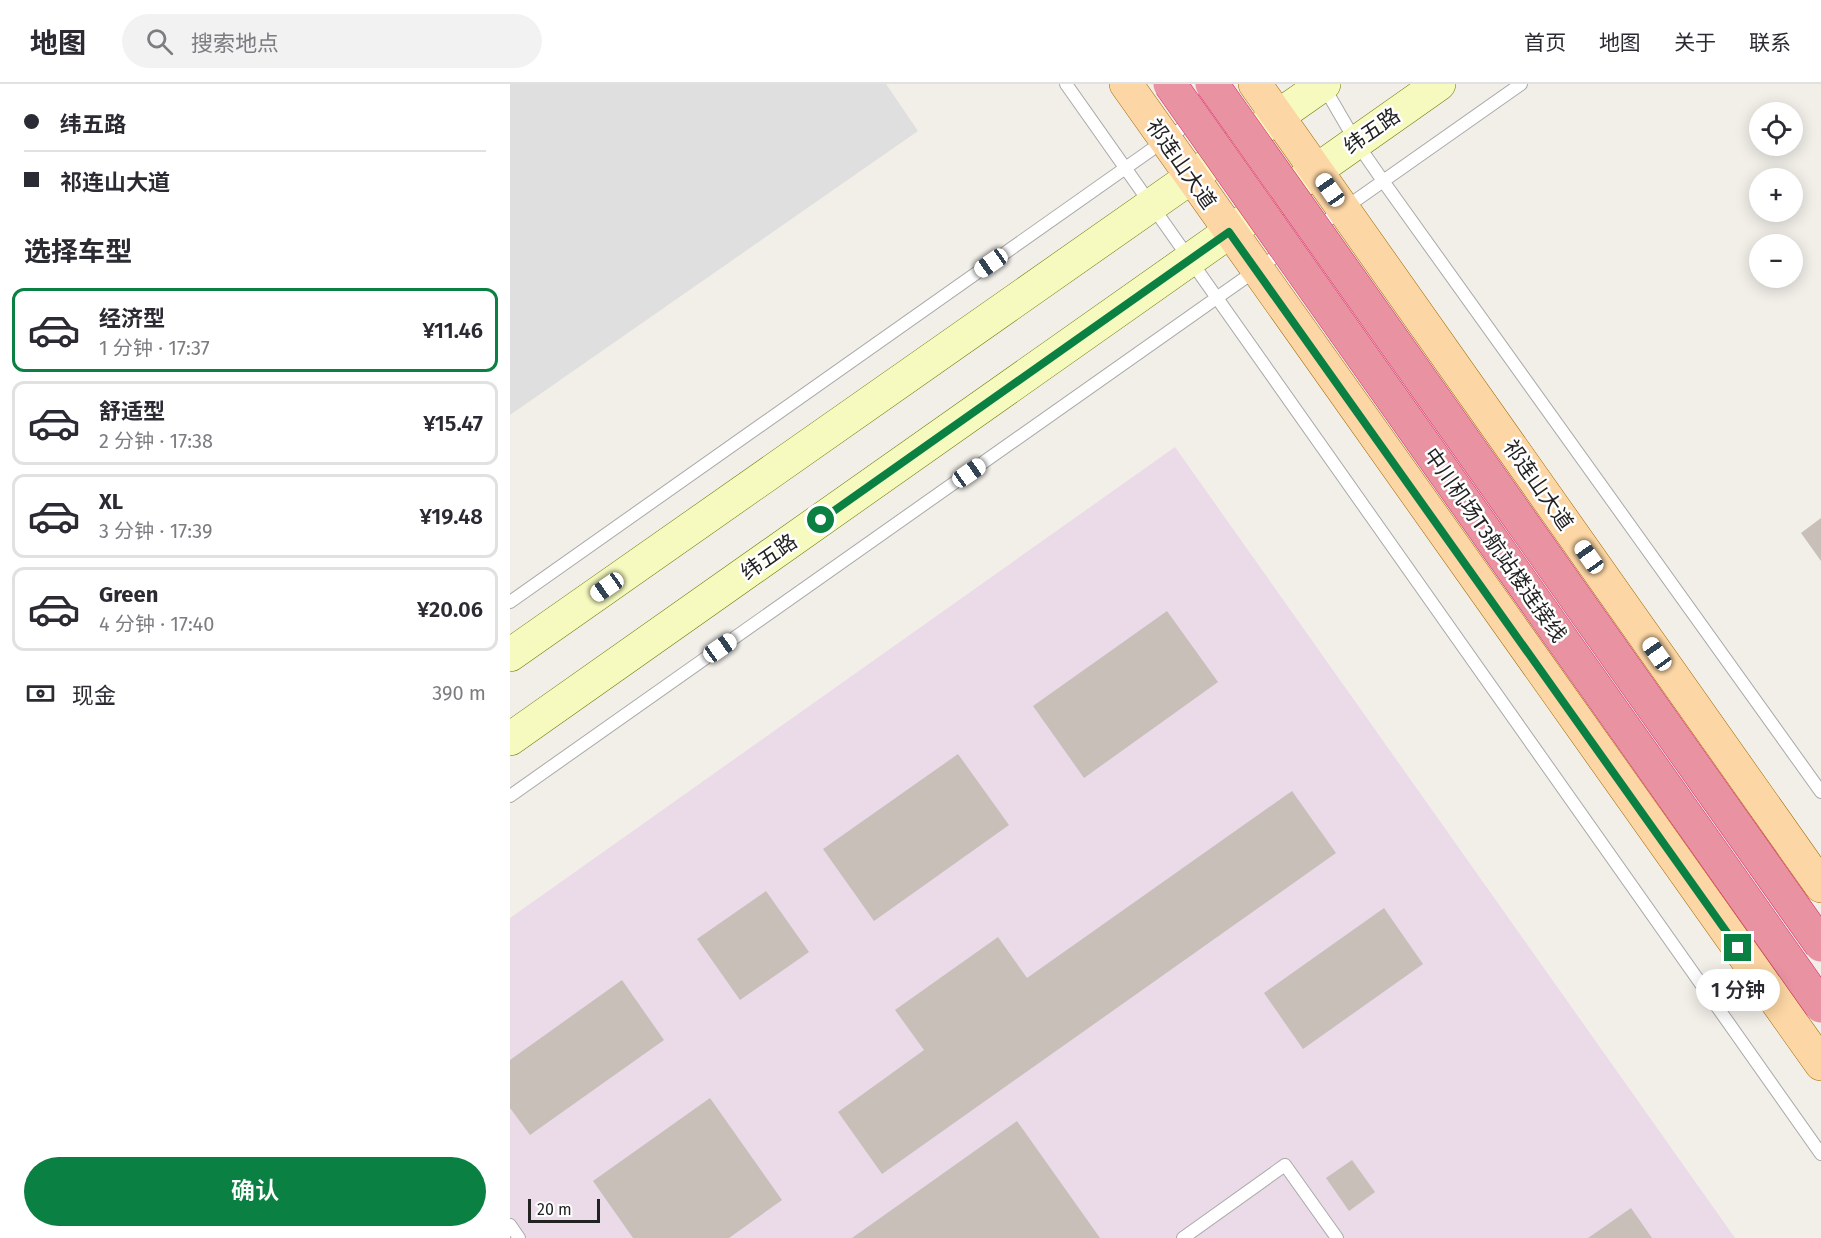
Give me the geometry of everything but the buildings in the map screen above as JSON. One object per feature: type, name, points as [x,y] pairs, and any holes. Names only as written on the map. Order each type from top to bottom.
[{"type":"highway","name":"中川机场T3航站楼连接线","points":[[1170,84],[1821,1006]]},
{"type":"highway","name":"中川机场T3航站楼连接线","points":[[1235,86],[1821,945]]},
{"type":"main road","name":"祁连山大道","points":[[1126,84],[1821,1064]]},
{"type":"main road","name":"祁连山大道","points":[[1235,86],[1278,116],[1821,886]]},
{"type":"street","points":[[510,655],[1323,84]]},
{"type":"street","name":"纬五路","points":[[510,739],[1439,84]]},
{"type":"lane","points":[[1066,84],[1821,1154]]},
{"type":"lane","points":[[1323,84],[1356,142],[1383,181],[1821,792]]},
{"type":"lane","points":[[510,796],[1521,84]]},
{"type":"lane","points":[[510,602],[1165,141],[1235,86]]},
{"type":"lane","points":[[1183,1238],[1285,1166],[1337,1238]]},
{"type":"lane","points":[[510,1225],[519,1238]]},
{"type":"shaded area","points":[[510,84],[886,84],[918,131],[510,415]]},
{"type":"shaded area","points":[[1175,447],[1735,1238],[510,1238],[510,918]]},
{"type":"route","points":[[821,520],[1229,232],[1738,948]]}]
